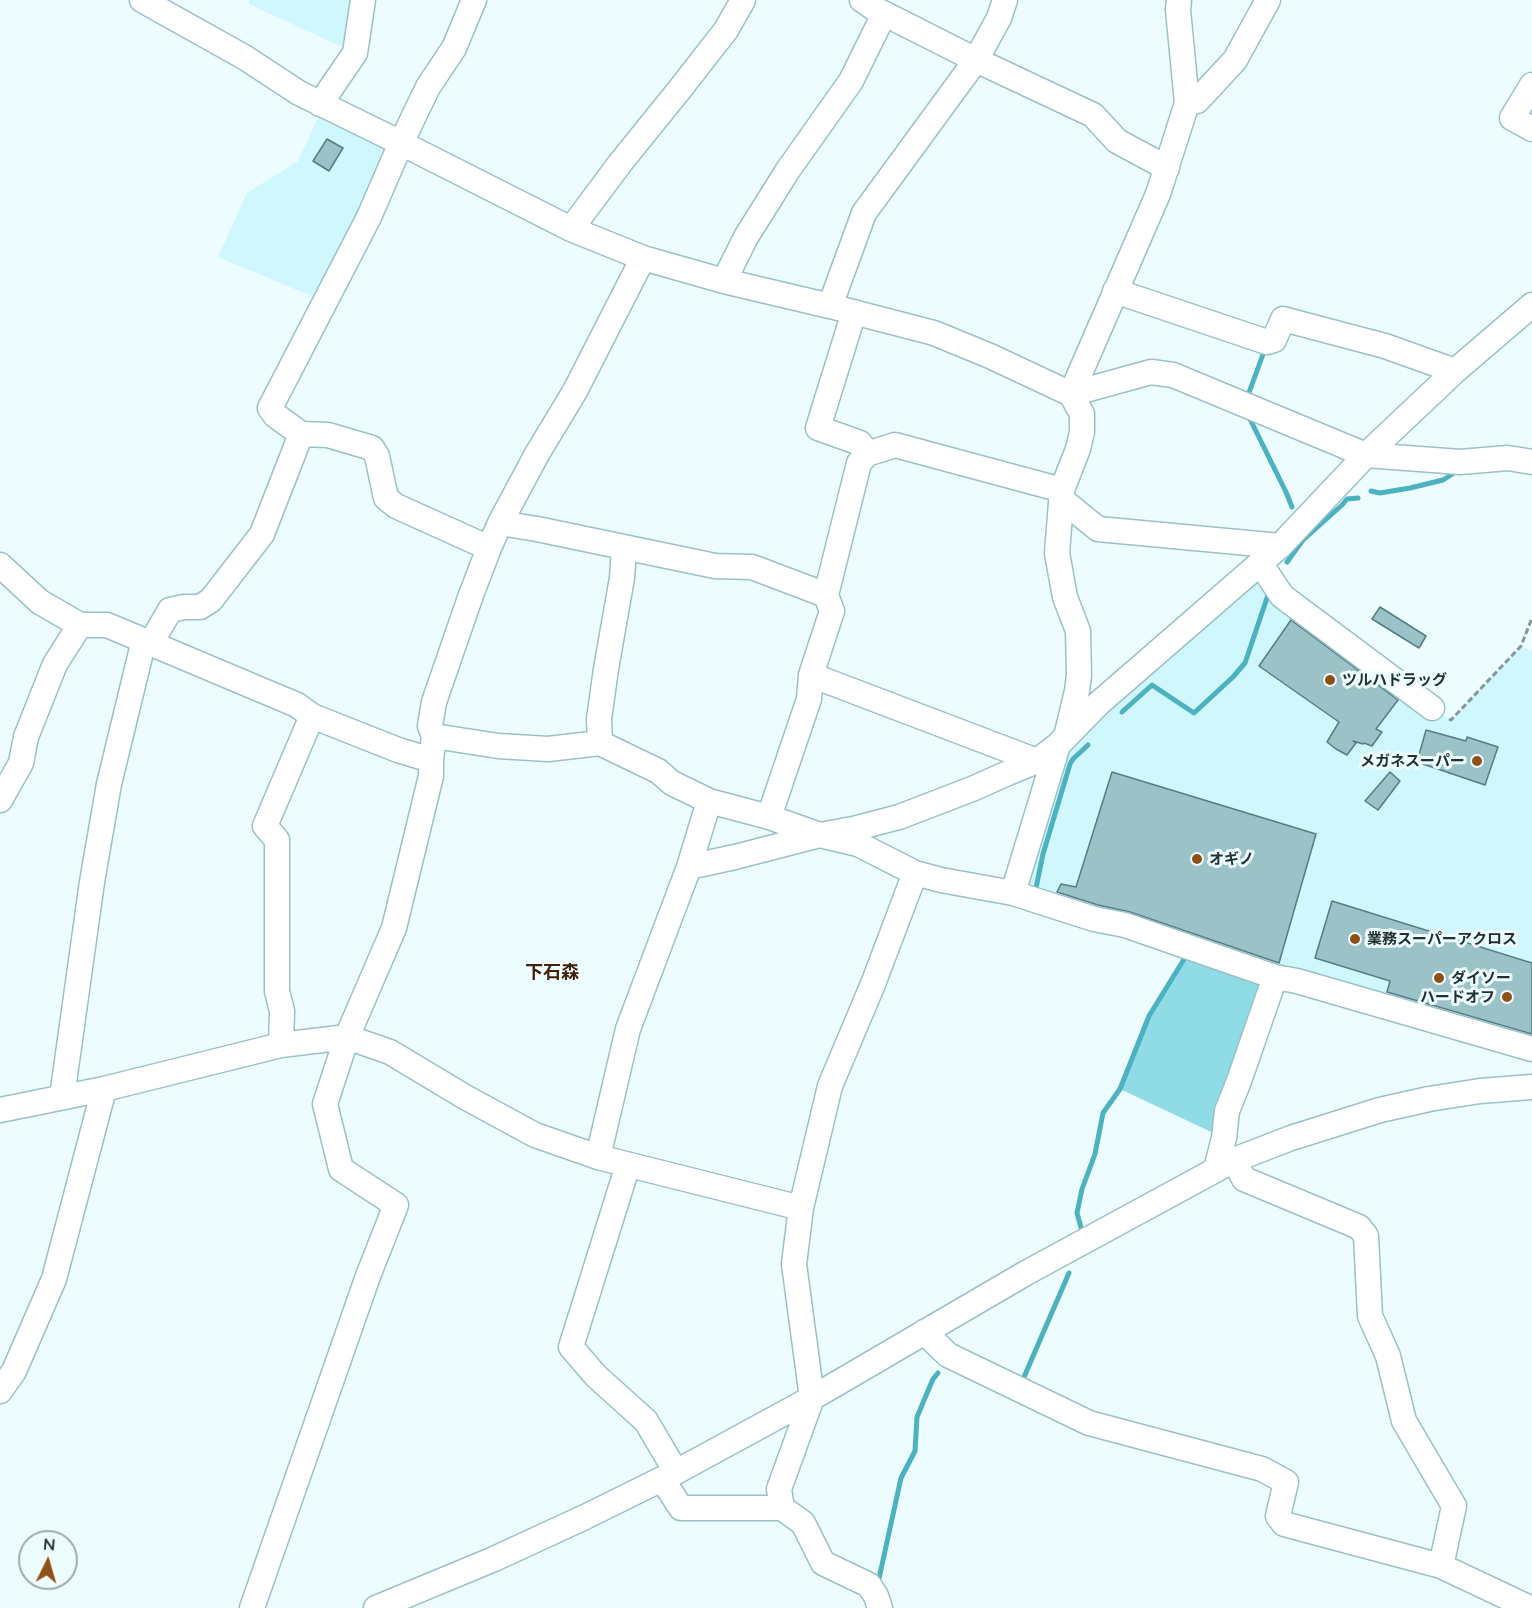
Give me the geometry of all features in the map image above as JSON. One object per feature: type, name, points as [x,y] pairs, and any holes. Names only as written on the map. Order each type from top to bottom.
[{"type":"street","points":[[142,0],[244,57],[299,93],[571,229],[643,258],[724,281],[934,333],[1071,394],[1082,414],[1082,432],[1061,494],[1058,552],[1065,597],[1078,631],[1079,675],[1077,691],[1062,741],[1013,893]]},
{"type":"street","points":[[320,104],[355,53],[363,0]]},
{"type":"street","points":[[474,0],[454,48],[428,87],[369,217],[270,408],[274,415],[301,434],[328,435],[372,448],[377,456],[387,498],[396,506],[489,548]]},
{"type":"street","points":[[571,229],[726,30],[743,0]]},
{"type":"street","points":[[862,0],[884,14],[976,60],[1093,115],[1117,141],[1167,168]]},
{"type":"street","points":[[830,306],[864,213],[976,60],[999,18],[1005,0]]},
{"type":"street","points":[[1071,394],[1158,194],[1187,103],[1179,0]]},
{"type":"street","points":[[1187,103],[1197,101],[1235,60],[1268,0]]},
{"type":"street","points":[[724,281],[746,237],[788,170],[851,81],[884,14]]},
{"type":"street","points":[[1532,85],[1512,118],[1532,129]]},
{"type":"street","points":[[252,1608],[368,1275],[396,1205],[341,1170],[325,1104],[347,1037],[394,928],[431,776],[434,736],[430,726],[434,702],[500,523],[537,454],[575,391],[643,258]]},
{"type":"street","points":[[1115,291],[1267,342],[1274,340],[1283,319],[1385,346],[1455,371]]},
{"type":"street","points":[[689,867],[899,817],[1036,761],[1062,741],[1098,704],[1280,546],[1366,455],[1455,371],[1532,305]]},
{"type":"street","points":[[854,312],[818,428],[860,443],[867,454]]},
{"type":"street","points":[[1071,394],[1151,372],[1173,375],[1366,455],[1460,462],[1508,458],[1532,462]]},
{"type":"street","points":[[62,1097],[92,882],[109,784],[148,641],[170,610],[200,607],[210,600],[262,534],[301,434]]},
{"type":"street","points":[[769,817],[809,699],[811,675],[832,611],[826,595],[859,463],[867,454],[894,445],[1061,494],[1098,530],[1280,546]]},
{"type":"street","points":[[500,523],[715,566],[752,567],[826,595]]},
{"type":"street","points":[[600,743],[601,709],[622,578],[624,548]]},
{"type":"street","points":[[1260,563],[1282,596],[1432,708]]},
{"type":"street","points":[[0,565],[40,602],[80,626],[107,625],[297,705],[312,716],[398,750],[431,760]]},
{"type":"street","points":[[0,800],[21,763],[26,737],[55,664],[80,626]]},
{"type":"street","points":[[811,675],[1036,761]]},
{"type":"street","points":[[281,1045],[282,1011],[277,991],[277,840],[265,826],[312,716]]},
{"type":"street","points":[[434,736],[498,746],[548,749],[600,743],[658,771],[672,783],[709,801],[769,817],[820,835],[858,844],[915,873],[1013,893],[1094,919],[1125,925],[1275,977],[1340,993],[1532,1049]]},
{"type":"street","points":[[597,1157],[628,1029],[689,867],[709,801]]},
{"type":"street","points":[[782,1508],[779,1489],[812,1398],[794,1264],[801,1208],[830,1086],[866,1002],[915,873]]},
{"type":"street","points":[[1225,1165],[1224,1138],[1227,1111],[1275,977]]},
{"type":"street","points":[[0,1110],[104,1089],[281,1045],[347,1037],[390,1052],[535,1135],[597,1157],[801,1208]]},
{"type":"street","points":[[376,1608],[494,1559],[669,1476],[812,1398],[1026,1273],[1225,1165],[1291,1138],[1380,1110],[1460,1094],[1532,1087]]},
{"type":"street","points":[[0,1391],[14,1371],[54,1279],[104,1089]]},
{"type":"street","points":[[628,1165],[571,1347],[596,1376],[646,1421],[681,1508],[782,1508],[803,1523],[824,1563],[869,1585],[880,1608]]},
{"type":"street","points":[[1225,1165],[1244,1179],[1359,1227],[1366,1236],[1370,1316],[1388,1356],[1404,1421],[1454,1506],[1441,1566]]},
{"type":"street","points":[[924,1332],[948,1355],[1089,1423],[1262,1468],[1286,1482],[1278,1516],[1284,1524],[1441,1566],[1530,1608]]},
{"type":"path","points":[[1432,708],[1451,720],[1521,646],[1532,618]]},
{"type":"shaded area","points":[[249,0],[363,0],[355,53],[249,4]]},
{"type":"shaded area","points":[[320,113],[394,147],[321,300],[218,257],[247,193],[298,161]]},
{"type":"shaded area","points":[[1260,563],[1432,708],[1451,720],[1521,646],[1532,651],[1532,1050],[1013,893],[1058,745]]},
{"type":"shaded area","points":[[1190,948],[1275,977],[1224,1138],[1120,1089],[1149,1016]]},
{"type":"building","points":[[327,139],[343,148],[329,171],[313,161]]},
{"type":"building","points":[[1380,607],[1426,636],[1419,648],[1372,619]]},
{"type":"building","name":"ツルハドラッグ","points":[[1291,620],[1398,700],[1376,729],[1382,732],[1372,746],[1353,741],[1356,743],[1347,755],[1336,749],[1327,742],[1339,722],[1259,666]]},
{"type":"building","points":[[1426,730],[1466,741],[1467,737],[1498,747],[1485,785],[1417,762]]},
{"type":"building","name":"オギノ","points":[[1112,772],[1316,834],[1279,963],[1130,912],[1057,892],[1061,884],[1076,887]]},
{"type":"building","points":[[1390,772],[1400,781],[1378,810],[1365,801]]},
{"type":"building","points":[[1332,901],[1532,963],[1532,1034],[1387,992],[1390,981],[1315,958]]},
{"type":"waterway","points":[[1247,398],[1265,349]]},
{"type":"waterway","points":[[1248,415],[1292,507]]},
{"type":"waterway","points":[[1371,491],[1380,493],[1410,488],[1443,480],[1457,471]]},
{"type":"waterway","points":[[1287,562],[1303,540],[1347,499],[1358,498]]},
{"type":"waterway","points":[[1122,712],[1152,685],[1194,713],[1245,663],[1268,595]]},
{"type":"waterway","points":[[1035,893],[1043,854],[1070,764],[1088,745]]},
{"type":"waterway","points":[[1082,1231],[1077,1213],[1082,1189],[1095,1154],[1103,1113],[1120,1089],[1149,1016],[1186,956],[1183,955]]},
{"type":"waterway","points":[[1021,1384],[1069,1273]]},
{"type":"waterway","points":[[878,1583],[901,1478],[915,1451],[917,1417],[933,1379],[938,1373]]},
{"type":"place","name":"ツルハドラッグ","points":[[1330,680]]},
{"type":"place","name":"メガネスーパー","points":[[1477,761]]},
{"type":"place","name":"オギノ","points":[[1197,859]]},
{"type":"place","name":"業務スーパーアクロス","points":[[1355,939]]},
{"type":"place","name":"ダイソー","points":[[1439,978]]},
{"type":"place","name":"ハードオフ","points":[[1507,997]]},
{"type":"district","name":"下石森","points":[[552,972]]}]
